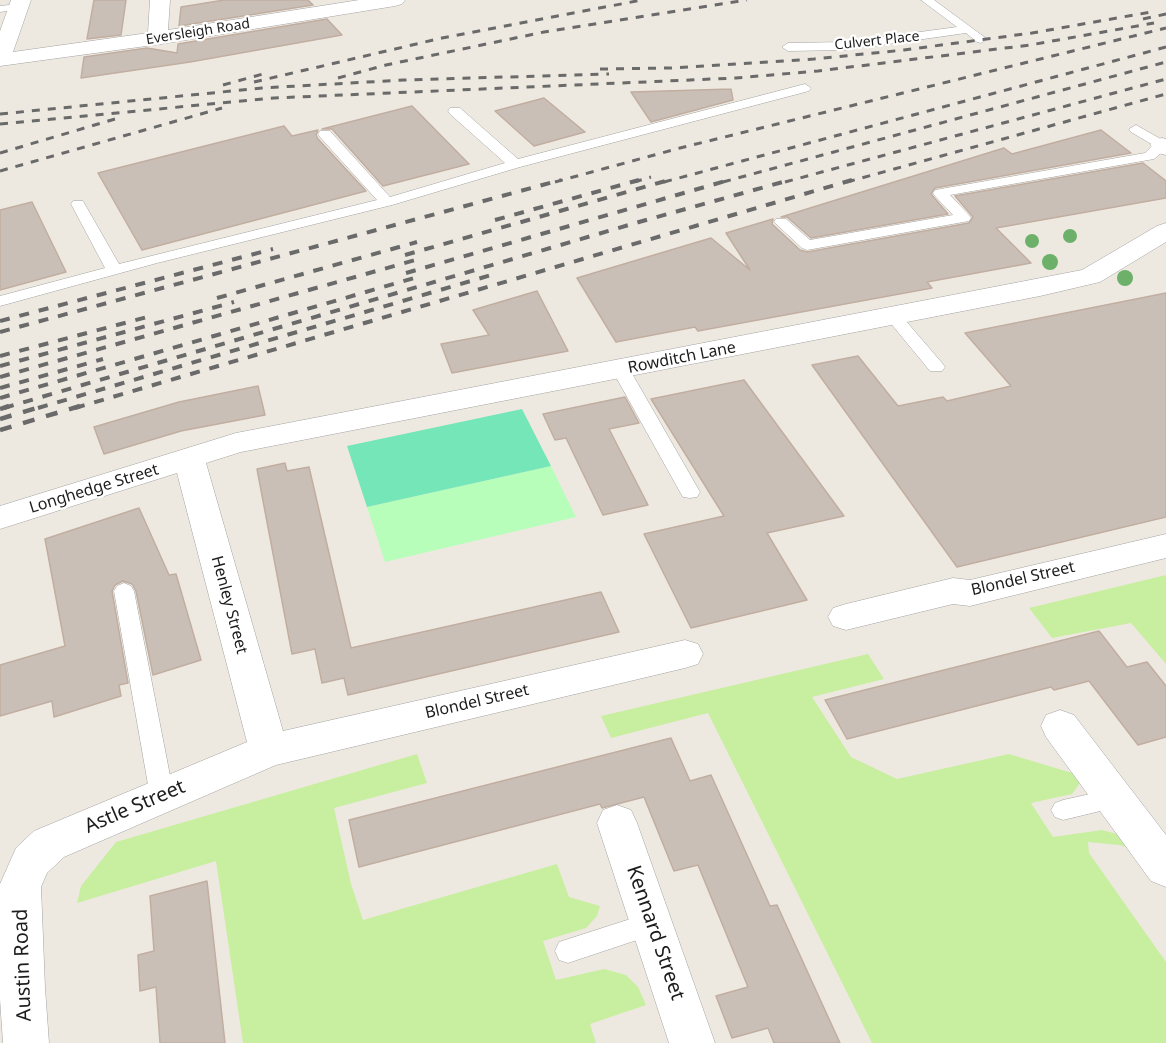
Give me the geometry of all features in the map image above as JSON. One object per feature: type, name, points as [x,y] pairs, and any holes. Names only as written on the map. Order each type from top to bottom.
[{"type":"street","points":[[160,0],[158,33],[161,38]]},
{"type":"street","name":"Eversleigh Road","points":[[0,60],[161,38],[395,0]]},
{"type":"street","points":[[0,60],[13,5]]},
{"type":"street","name":"Rowditch Lane","points":[[189,459],[236,442],[1040,288],[1091,276],[1166,231]]},
{"type":"street","name":"Longhedge Street","points":[[0,518],[189,459]]},
{"type":"street","name":"Henley Street","points":[[189,459],[269,750]]},
{"type":"street","name":"Blondel Street","points":[[846,617],[953,591],[970,593],[1166,546]]},
{"type":"street","name":"Blondel Street","points":[[269,750],[685,654]]},
{"type":"street","points":[[1060,726],[1166,868]]},
{"type":"street","name":"Astle Street","points":[[20,887],[31,861],[49,844],[269,750]]},
{"type":"street","name":"Kennard Street","points":[[618,824],[692,1043]]},
{"type":"street","name":"Austin Road","points":[[20,887],[22,988],[26,1043]]},
{"type":"lane","points":[[927,0],[965,30],[981,39]]},
{"type":"lane","name":"Culvert Place","points":[[788,48],[857,45],[965,30]]},
{"type":"lane","points":[[0,301],[387,202],[515,164],[805,88]]},
{"type":"lane","points":[[456,111],[515,164]]},
{"type":"lane","points":[[781,222],[807,245],[964,218],[940,193],[1149,156],[1165,145],[1136,129]]},
{"type":"lane","points":[[325,134],[387,202]]},
{"type":"lane","points":[[78,204],[114,270]]},
{"type":"lane","points":[[894,317],[936,367]]},
{"type":"lane","points":[[621,370],[690,492]]},
{"type":"lane","points":[[124,591],[162,796]]},
{"type":"lane","points":[[1063,810],[1113,799]]},
{"type":"lane","points":[[568,951],[652,924]]},
{"type":"green space","points":[[522,409],[551,466],[367,507],[347,446]]},
{"type":"green space","points":[[551,466],[576,517],[385,562],[367,507]]},
{"type":"green space","points":[[1166,575],[1166,664],[1131,623],[1052,638],[1029,608]]},
{"type":"green space","points":[[868,654],[884,679],[812,697],[851,757],[897,779],[1009,754],[1082,776],[1072,794],[1031,803],[1053,837],[1102,830],[1121,835],[1138,850],[1119,845],[1088,842],[1089,853],[1166,962],[1166,1043],[872,1043],[708,713],[611,738],[601,716]]},
{"type":"green space","points":[[417,754],[427,783],[334,808],[351,884],[363,920],[557,864],[569,897],[600,906],[597,916],[586,928],[543,941],[556,980],[604,969],[626,975],[638,987],[646,1005],[590,1024],[596,1043],[243,1043],[216,861],[77,903],[81,886],[116,842]]},
{"type":"building","points":[[94,0],[126,0],[121,35],[87,39]]},
{"type":"building","points":[[224,0],[308,0],[313,5],[179,26],[181,7]]},
{"type":"building","points":[[327,19],[342,35],[190,62],[81,78],[84,57],[147,48],[177,53],[178,44]]},
{"type":"building","points":[[731,89],[733,100],[651,122],[631,92]]},
{"type":"building","points":[[544,98],[585,132],[534,146],[495,111]]},
{"type":"building","points":[[412,106],[469,164],[383,186],[332,129],[322,129]]},
{"type":"building","points":[[284,126],[292,136],[318,130],[316,135],[318,139],[366,191],[142,250],[98,173]]},
{"type":"building","points":[[1101,130],[1131,153],[935,188],[931,194],[948,214],[811,238],[787,217],[781,217],[1004,148],[1012,154]]},
{"type":"building","points":[[1143,163],[1166,181],[1166,198],[996,228],[1031,263],[927,282],[932,288],[698,331],[695,327],[616,342],[577,278],[711,238],[750,270],[726,233],[773,219],[772,224],[800,250],[807,252],[969,223],[973,217],[955,196]]},
{"type":"building","points":[[32,202],[66,272],[0,290],[0,210]]},
{"type":"building","points":[[537,291],[568,351],[452,373],[441,344],[489,335],[473,310]]},
{"type":"building","points":[[1166,293],[1166,517],[957,567],[812,365],[858,356],[898,406],[943,397],[947,401],[1011,386],[965,333]]},
{"type":"building","points":[[744,380],[844,516],[767,533],[807,600],[691,628],[644,534],[724,516],[651,399]]},
{"type":"building","points":[[258,386],[265,415],[181,431],[104,454],[94,427],[179,402]]},
{"type":"building","points":[[625,397],[639,423],[609,429],[648,505],[603,515],[566,438],[555,440],[543,414]]},
{"type":"building","points":[[285,463],[287,471],[309,467],[351,648],[601,592],[619,632],[348,695],[344,678],[322,683],[315,649],[292,654],[257,469]]},
{"type":"building","points":[[139,508],[169,575],[176,574],[201,660],[153,675],[136,591],[132,584],[123,581],[115,585],[112,591],[128,683],[119,685],[121,696],[54,717],[52,701],[0,716],[0,665],[65,646],[45,539]]},
{"type":"building","points":[[1099,631],[1127,667],[1147,662],[1166,686],[1166,737],[1138,745],[1089,681],[1054,690],[1051,687],[847,739],[825,700]]},
{"type":"building","points":[[671,738],[690,781],[711,775],[770,906],[777,905],[840,1043],[774,1043],[768,1028],[732,1038],[716,996],[748,987],[698,865],[674,871],[644,797],[602,808],[600,804],[359,867],[349,820]]},
{"type":"building","points":[[207,881],[225,1043],[160,1043],[156,987],[140,991],[138,955],[154,951],[150,896]]},
{"type":"railway","points":[[254,82],[442,38],[642,0]]},
{"type":"railway","points":[[338,78],[386,65],[544,32],[747,0]]},
{"type":"railway","points":[[600,69],[671,68],[814,59],[904,50],[1032,33],[1151,12]]},
{"type":"railway","points":[[1143,19],[1166,14]]},
{"type":"railway","points":[[0,124],[274,98],[736,78],[818,71],[1030,45],[1154,23]]},
{"type":"railway","points":[[555,182],[680,148],[1166,28]]},
{"type":"railway","points":[[664,182],[1166,47]]},
{"type":"railway","points":[[723,182],[1166,62]]},
{"type":"railway","points":[[223,85],[263,74]]},
{"type":"railway","points":[[0,114],[262,88],[404,80],[609,74]]},
{"type":"railway","points":[[785,182],[1166,79]]},
{"type":"railway","points":[[847,182],[1166,94]]},
{"type":"railway","points":[[0,171],[222,108]]},
{"type":"railway","points":[[0,153],[115,119]]},
{"type":"railway","points":[[634,182],[651,177]]},
{"type":"railway","points":[[0,332],[561,180]]},
{"type":"railway","points":[[495,220],[639,180]]},
{"type":"railway","points":[[405,255],[669,180]]},
{"type":"railway","points":[[406,273],[729,180]]},
{"type":"railway","points":[[4,408],[790,180]]},
{"type":"railway","points":[[75,408],[852,180]]},
{"type":"railway","points":[[217,298],[417,242]]},
{"type":"railway","points":[[0,321],[273,249]]},
{"type":"railway","points":[[0,377],[419,259]]},
{"type":"railway","points":[[38,408],[498,273]]},
{"type":"railway","points":[[0,398],[421,276]]},
{"type":"railway","points":[[0,366],[234,302]]},
{"type":"railway","points":[[0,356],[151,316]]},
{"type":"railway","points":[[0,388],[103,359]]},
{"type":"railway","points":[[0,409],[9,406]]},
{"type":"railway","points":[[0,419],[43,406]]},
{"type":"railway","points":[[0,430],[80,406]]}]
